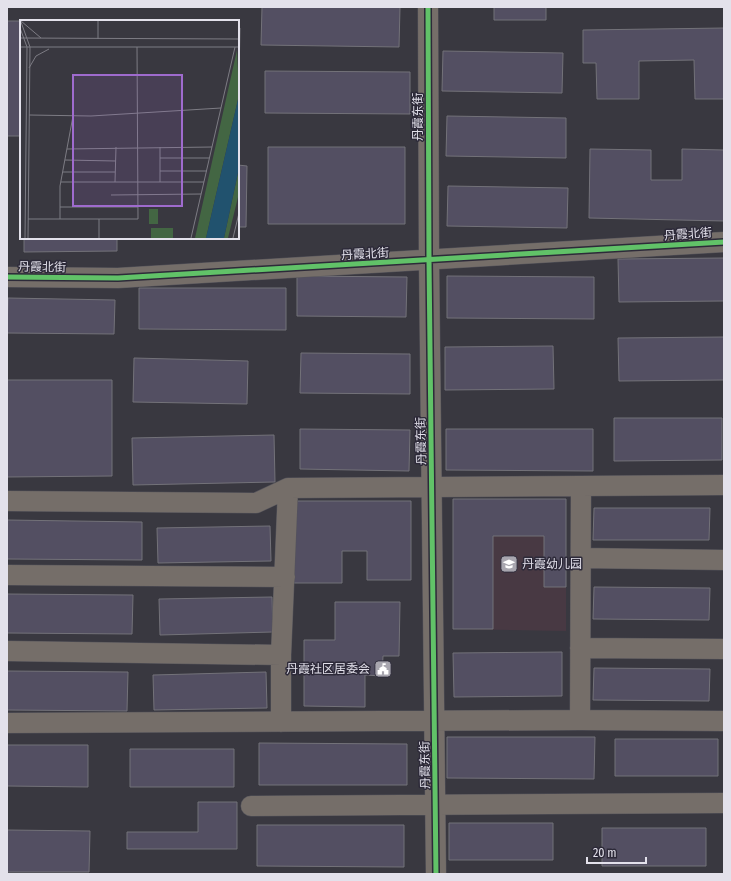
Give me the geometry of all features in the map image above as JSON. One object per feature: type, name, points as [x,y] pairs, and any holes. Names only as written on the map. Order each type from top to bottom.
[{"type":"street","name":"丹霞东街","points":[[428,7],[429,260],[436,874]]},
{"type":"street","name":"丹霞北街","points":[[7,277],[118,278],[724,242]]},
{"type":"street","points":[[7,501],[256,503],[288,488],[724,485]]},
{"type":"street","points":[[580,720],[581,486]]},
{"type":"street","points":[[281,722],[281,655],[288,488]]},
{"type":"street","points":[[581,558],[724,560]]},
{"type":"street","points":[[7,575],[285,577]]},
{"type":"street","points":[[580,648],[724,649]]},
{"type":"street","points":[[7,652],[281,655]]},
{"type":"street","points":[[7,723],[434,722],[580,720],[724,721]]},
{"type":"street","points":[[251,806],[724,803]]},
{"type":"shaded area","name":"丹霞幼儿园","points":[[453,499],[566,499],[566,631],[453,629]]},
{"type":"building","points":[[262,7],[400,7],[399,47],[261,45]]},
{"type":"building","points":[[494,7],[546,7],[546,20],[494,20]]},
{"type":"building","points":[[7,21],[20,21],[20,136],[7,136]]},
{"type":"building","points":[[239,28],[240,28],[239,75]]},
{"type":"building","points":[[724,28],[724,99],[695,99],[694,60],[639,61],[639,99],[597,99],[596,63],[583,63],[583,30]]},
{"type":"building","points":[[443,51],[563,53],[562,93],[442,91]]},
{"type":"building","points":[[265,71],[410,72],[410,114],[265,113]]},
{"type":"building","points":[[447,116],[566,118],[566,158],[446,156]]},
{"type":"building","points":[[268,147],[405,147],[405,224],[268,224]]},
{"type":"building","points":[[590,149],[651,150],[651,180],[682,180],[682,149],[724,150],[724,221],[589,218]]},
{"type":"building","points":[[239,165],[247,166],[246,227],[239,227]]},
{"type":"building","points":[[448,186],[568,188],[567,228],[447,226]]},
{"type":"building","points":[[24,239],[117,239],[117,251],[24,252]]},
{"type":"building","points":[[724,258],[724,301],[619,302],[618,259]]},
{"type":"building","points":[[297,276],[407,277],[406,317],[297,316]]},
{"type":"building","points":[[447,276],[594,277],[594,319],[447,318]]},
{"type":"building","points":[[139,288],[286,288],[286,330],[139,329]]},
{"type":"building","points":[[8,298],[115,300],[114,334],[7,333]]},
{"type":"building","points":[[724,337],[724,380],[619,381],[618,338]]},
{"type":"building","points":[[553,346],[554,389],[445,390],[445,347]]},
{"type":"building","points":[[301,353],[410,354],[410,394],[300,393]]},
{"type":"building","points":[[134,358],[248,361],[247,404],[133,402]]},
{"type":"building","points":[[7,380],[112,380],[112,476],[7,477]]},
{"type":"building","points":[[614,418],[722,418],[722,460],[614,461]]},
{"type":"building","points":[[300,429],[410,430],[409,471],[300,469]]},
{"type":"building","points":[[446,429],[593,429],[593,471],[446,470]]},
{"type":"building","points":[[274,435],[275,482],[133,485],[132,438]]},
{"type":"building","name":"丹霞幼儿园","points":[[453,499],[566,499],[566,587],[544,587],[544,536],[493,536],[493,629],[453,629]]},
{"type":"building","points":[[294,501],[411,501],[411,580],[367,580],[367,551],[342,551],[342,583],[294,583]]},
{"type":"building","points":[[594,508],[710,508],[709,540],[593,540]]},
{"type":"building","points":[[7,520],[142,522],[142,560],[7,559]]},
{"type":"building","points":[[270,526],[271,561],[158,563],[157,528]]},
{"type":"building","points":[[594,587],[710,588],[709,620],[593,619]]},
{"type":"building","points":[[7,594],[133,595],[132,634],[7,633]]},
{"type":"building","points":[[272,597],[273,632],[160,635],[159,599]]},
{"type":"building","points":[[335,602],[400,602],[399,656],[383,656],[382,676],[365,675],[365,707],[304,706],[304,640],[335,640]]},
{"type":"building","points":[[562,652],[562,696],[454,697],[453,653]]},
{"type":"building","points":[[594,668],[710,669],[709,701],[593,700]]},
{"type":"building","points":[[7,671],[128,672],[127,711],[7,710]]},
{"type":"building","points":[[266,672],[267,708],[154,710],[153,675]]},
{"type":"building","points":[[447,737],[595,737],[594,779],[447,778]]},
{"type":"building","points":[[615,739],[718,739],[718,776],[615,776]]},
{"type":"building","points":[[259,743],[407,744],[407,785],[259,785]]},
{"type":"building","points":[[7,745],[88,745],[88,787],[7,786]]},
{"type":"building","points":[[130,749],[234,749],[234,787],[130,787]]},
{"type":"building","points":[[198,802],[237,802],[237,849],[127,849],[127,832],[198,832]]},
{"type":"building","points":[[449,823],[553,823],[553,860],[449,860]]},
{"type":"building","points":[[257,825],[404,825],[404,867],[257,866]]},
{"type":"building","points":[[602,828],[706,828],[706,866],[602,866]]},
{"type":"building","points":[[7,830],[90,831],[89,872],[7,872]]},
{"type":"cycle path","points":[[428,7],[429,260],[436,874]]},
{"type":"cycle path","points":[[7,277],[118,278],[724,242]]},
{"type":"place","name":"丹霞幼儿园","points":[[509,564]]},
{"type":"place","name":"丹霞社区居委会","points":[[383,669]]}]
